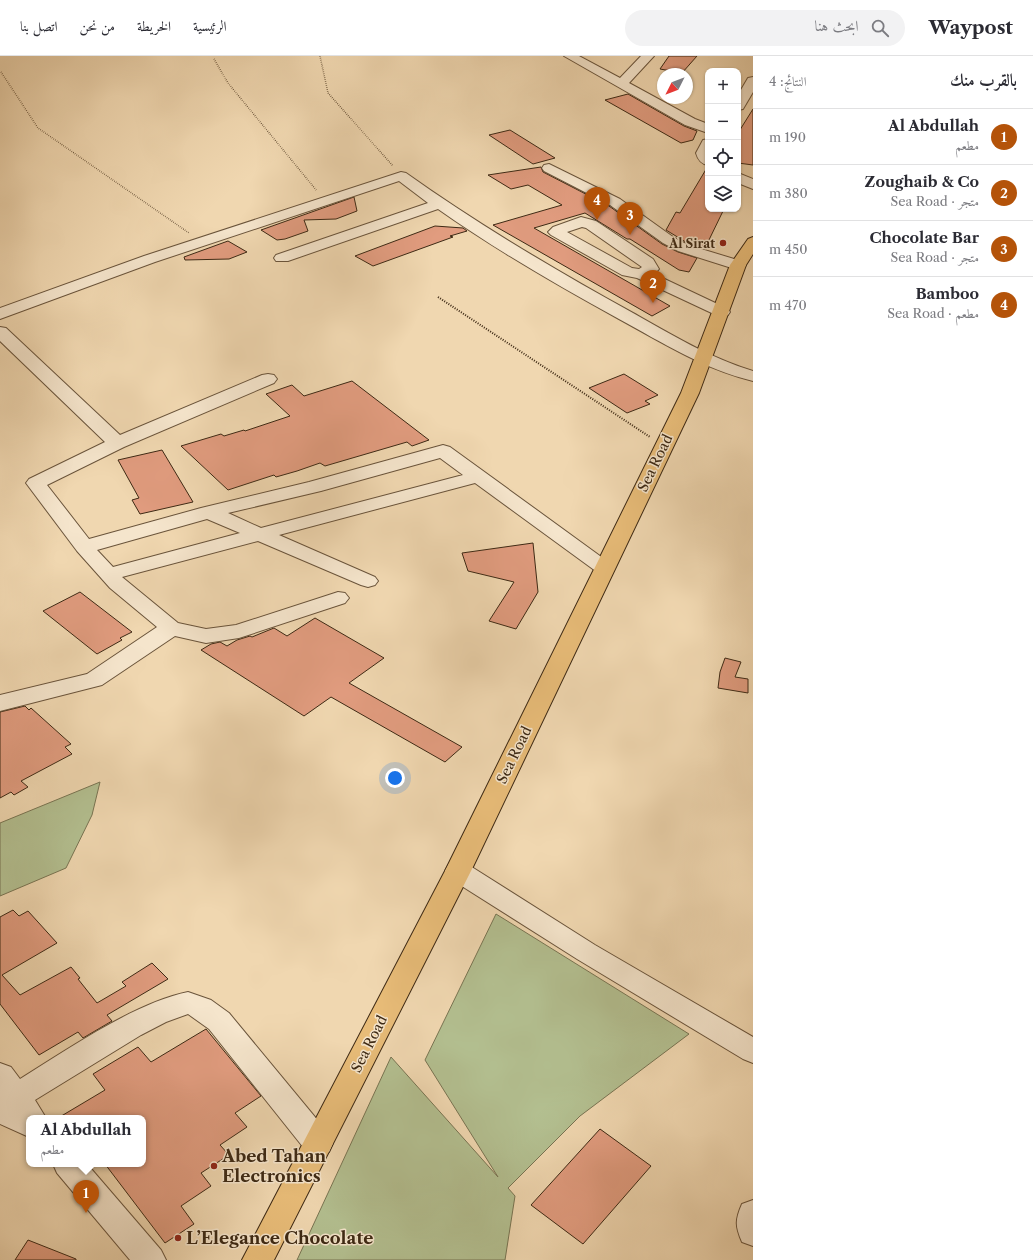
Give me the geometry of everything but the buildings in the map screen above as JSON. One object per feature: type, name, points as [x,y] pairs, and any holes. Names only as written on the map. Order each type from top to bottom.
[{"type":"highway","name":"Sea Road","points":[[258,1260],[458,871],[690,393],[722,312],[738,266],[753,242]]},
{"type":"street","points":[[570,56],[690,122],[705,128]]},
{"type":"street","points":[[621,84],[648,56]]},
{"type":"street","points":[[741,109],[753,81]]},
{"type":"street","points":[[705,149],[703,153],[705,158]]},
{"type":"street","points":[[549,168],[615,202],[668,240],[683,248],[738,266]]},
{"type":"street","points":[[0,314],[52,293],[401,176],[439,204],[561,281],[703,359],[753,376]]},
{"type":"street","points":[[741,179],[753,185]]},
{"type":"street","points":[[282,258],[439,204]]},
{"type":"street","points":[[641,274],[651,269],[647,262],[591,224],[581,222],[556,232],[628,272],[641,274],[722,312]]},
{"type":"street","points":[[0,332],[117,443]]},
{"type":"street","points":[[268,379],[117,443],[36,482],[84,547],[117,584],[171,628],[206,636],[239,631],[338,598]]},
{"type":"street","points":[[84,547],[208,512],[314,487],[443,451],[604,568]]},
{"type":"street","points":[[109,574],[477,477]]},
{"type":"street","points":[[208,512],[368,581]]},
{"type":"street","points":[[0,703],[94,680],[171,628]]},
{"type":"street","points":[[458,871],[586,952],[753,1050]]},
{"type":"street","points":[[26,1120],[8,1093],[142,1021],[175,1005],[187,1003],[205,1009],[219,1021],[318,1143]]},
{"type":"street","points":[[71,1167],[150,1260]]},
{"type":"street","points":[[753,1214],[751,1220],[753,1232]]},
{"type":"path","points":[[320,56],[328,93],[369,142],[401,176]]},
{"type":"path","points":[[214,59],[228,83],[325,201]]},
{"type":"path","points":[[1,72],[38,128],[201,242]]},
{"type":"path","points":[[438,297],[663,446]]},
{"type":"green space","points":[[100,782],[92,815],[66,868],[0,896],[0,823]]},
{"type":"green space","points":[[496,914],[689,1034],[580,1116],[508,1188],[515,1196],[505,1260],[297,1260],[391,1057],[498,1177],[425,1060]]},
{"type":"place","name":"Bamboo","points":[[597,220]]},
{"type":"place","name":"Chocolate Bar","points":[[630,235]]},
{"type":"place","name":"Al Sirat","points":[[723,243]]},
{"type":"place","name":"Zoughaib & Co","points":[[653,303]]},
{"type":"place","name":"Abed Tahan Electronics","points":[[214,1166]]},
{"type":"place","name":"Al Abdullah","points":[[86,1213]]},
{"type":"place","name":"L’Elegance Chocolate","points":[[178,1238]]}]
